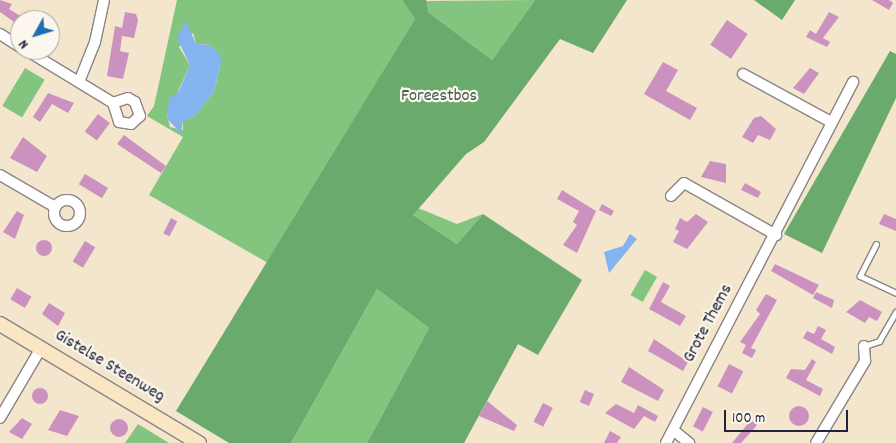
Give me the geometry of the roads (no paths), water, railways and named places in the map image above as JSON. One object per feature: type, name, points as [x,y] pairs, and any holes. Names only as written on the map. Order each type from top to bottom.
[{"type":"main road","name":"Gistelse Steenweg","points":[[0,324],[199,443]]},
{"type":"street","points":[[79,82],[95,42],[104,0]]},
{"type":"street","points":[[43,60],[113,103]]},
{"type":"street","points":[[743,74],[831,122]]},
{"type":"street","name":"Grote Thems","points":[[666,443],[808,178],[807,167],[854,82]]},
{"type":"street","points":[[0,174],[55,207]]},
{"type":"street","points":[[671,196],[684,182],[776,235]]},
{"type":"street","points":[[816,443],[865,361],[864,346]]},
{"type":"street","points":[[0,418],[41,348]]},
{"type":"street","points":[[673,430],[689,443]]},
{"type":"lane","points":[[876,244],[860,276],[896,293]]},
{"type":"lane","points":[[864,346],[879,341],[896,311]]},
{"type":"water","points":[[186,21],[196,44],[211,45],[222,58],[214,91],[195,116],[183,121],[181,133],[167,119],[169,99],[179,91],[190,65],[177,38]]},
{"type":"water","points":[[630,234],[637,239],[609,273],[604,252],[623,246]]},
{"type":"park label","name":"Foreestbos","points":[[439,97]]}]
